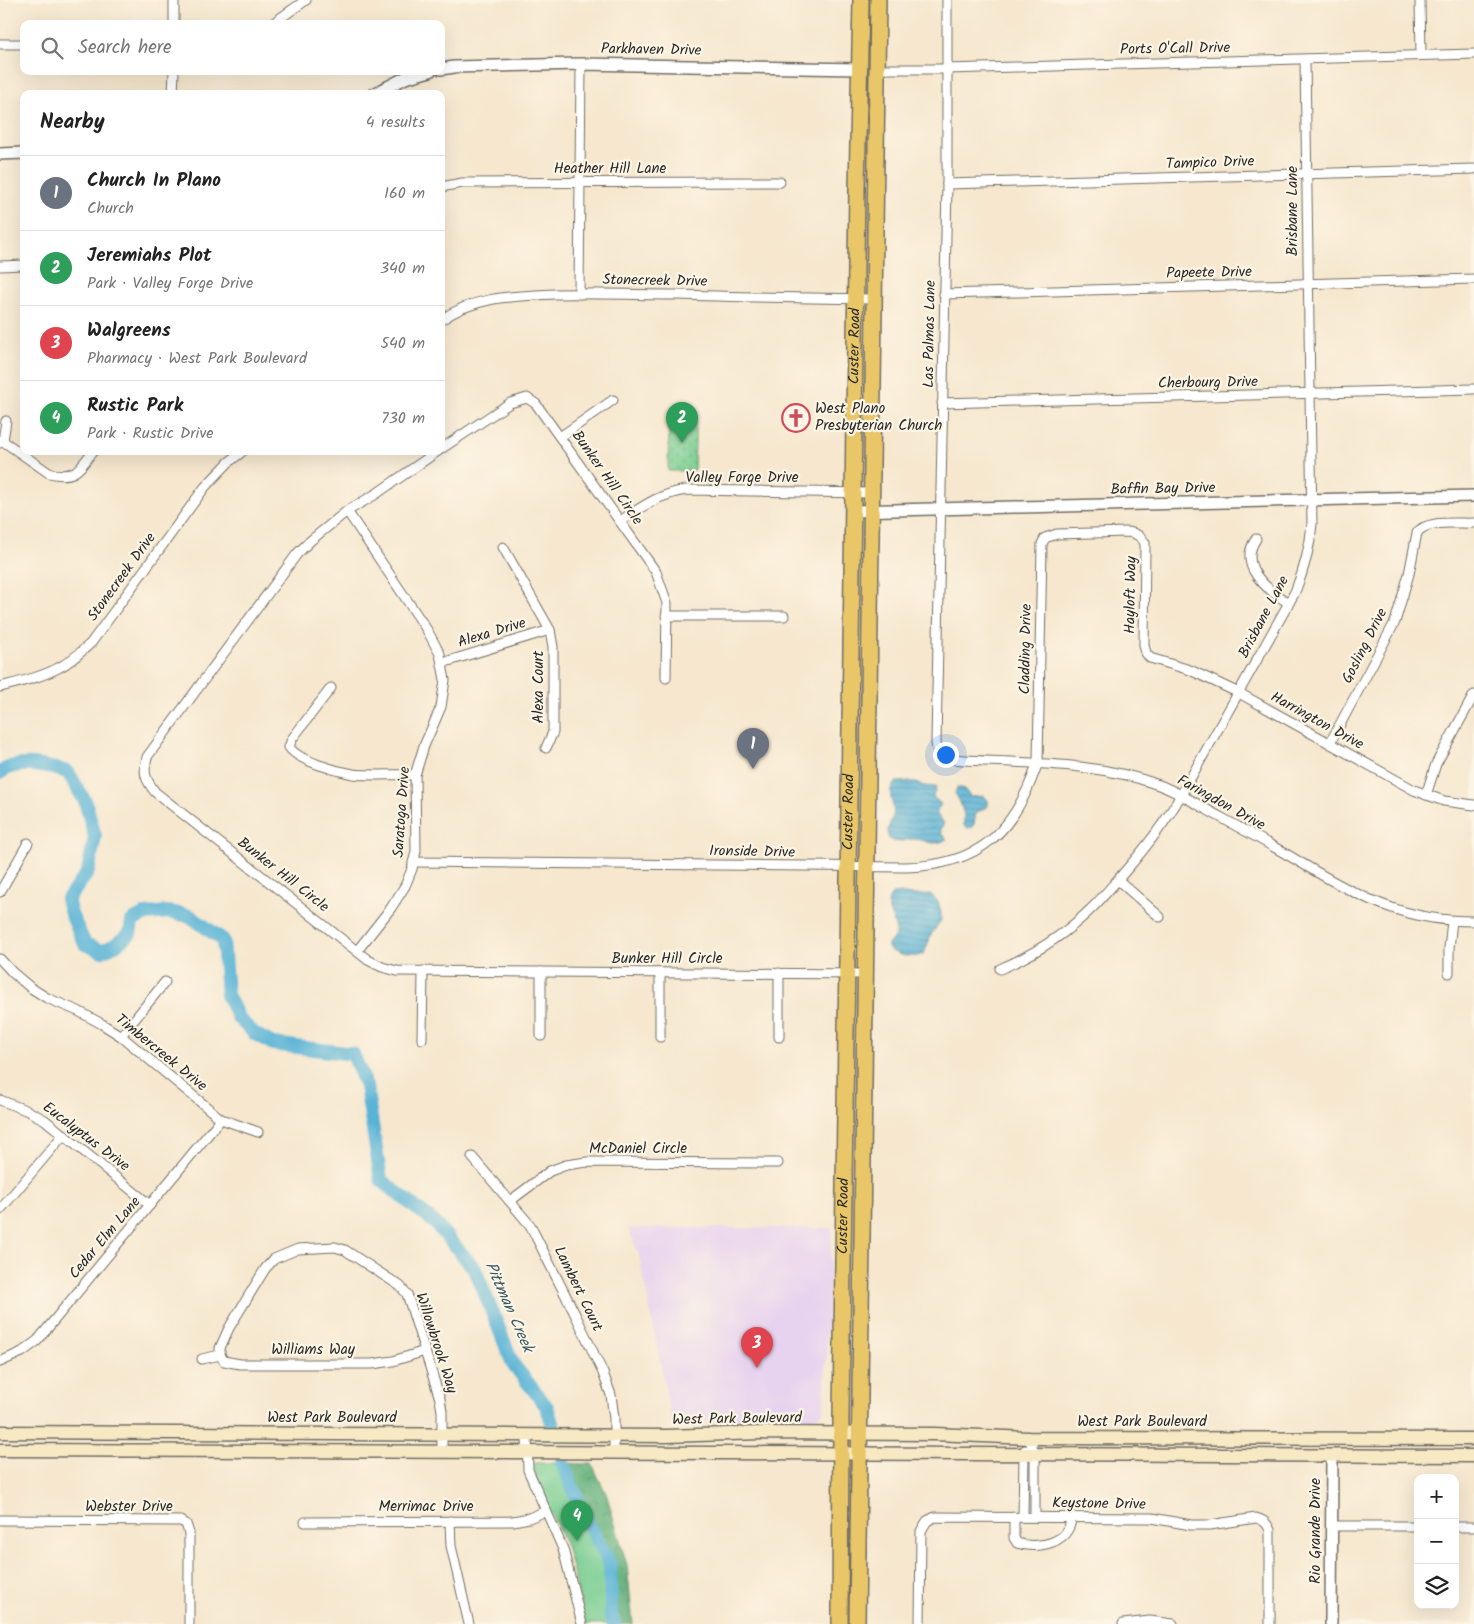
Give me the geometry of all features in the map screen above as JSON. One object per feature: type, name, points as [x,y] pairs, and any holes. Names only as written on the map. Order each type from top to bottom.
[{"type":"main road","name":"Custer Road","points":[[840,1624],[861,0]]},
{"type":"main road","name":"Custer Road","points":[[857,1624],[878,0]]},
{"type":"main road","points":[[860,69],[877,69]]},
{"type":"main road","name":"West Park Boulevard","points":[[0,1432],[614,1436],[761,1433],[960,1435],[1029,1438],[1474,1439]]},
{"type":"main road","points":[[701,1435],[701,1454]]},
{"type":"main road","points":[[1204,1438],[1204,1455]]},
{"type":"main road","points":[[0,1450],[1474,1456]]},
{"type":"street","points":[[174,0],[174,20]]},
{"type":"street","points":[[277,20],[304,0]]},
{"type":"street","name":"Las Palmas Lane","points":[[942,757],[936,743],[948,0]]},
{"type":"street","points":[[1420,0],[1421,55]]},
{"type":"street","points":[[0,44],[20,44]]},
{"type":"street","name":"Ports O'Call Drive","points":[[877,69],[947,69],[1474,54]]},
{"type":"street","name":"Brisbane Lane","points":[[1000,969],[1028,957],[1074,925],[1118,880],[1166,822],[1295,592],[1306,561],[1312,524],[1312,500],[1305,60]]},
{"type":"street","points":[[579,294],[581,64]]},
{"type":"street","name":"Parkhaven Drive","points":[[445,68],[581,64],[860,69]]},
{"type":"street","points":[[173,90],[174,75]]},
{"type":"street","points":[[382,90],[405,78],[416,75]]},
{"type":"street","points":[[0,154],[20,153]]},
{"type":"street","name":"Tampico Drive","points":[[946,184],[1474,169]]},
{"type":"street","name":"Heather Hill Lane","points":[[445,187],[462,183],[780,182]]},
{"type":"street","points":[[0,266],[20,265]]},
{"type":"street","name":"Papeete Drive","points":[[944,294],[1474,279]]},
{"type":"street","name":"Stonecreek Drive","points":[[445,317],[466,306],[486,300],[512,296],[579,294],[874,299]]},
{"type":"street","name":"Cherbourg Drive","points":[[942,404],[1474,389]]},
{"type":"street","name":"Bunker Hill Circle","points":[[445,447],[510,402],[527,398],[536,404],[656,572],[666,603],[666,678]]},
{"type":"street","points":[[560,437],[613,400]]},
{"type":"street","points":[[6,421],[1,442],[20,454]]},
{"type":"street","points":[[21,455],[49,473],[68,475],[77,472],[90,455]]},
{"type":"street","name":"Stonecreek Drive","points":[[0,687],[21,682],[59,668],[91,643],[205,487],[238,455]]},
{"type":"street","name":"Bunker Hill Circle","points":[[433,455],[376,494],[347,511],[310,540],[297,554],[147,757],[145,775],[147,782],[155,792],[368,960],[382,967],[397,971],[865,974]]},
{"type":"street","name":"Valley Forge Drive","points":[[620,521],[660,496],[686,490],[872,493]]},
{"type":"street","name":"Baffin Bay Drive","points":[[854,512],[1474,496]]},
{"type":"street","name":"Saratoga Drive","points":[[347,511],[428,630],[440,654],[445,680],[441,706],[424,746],[415,775],[416,851],[412,869],[405,886],[391,908],[357,951]]},
{"type":"street","name":"Gosling Drive","points":[[1330,742],[1395,622],[1410,574],[1414,540],[1419,529],[1430,524],[1474,523]]},
{"type":"street","name":"Cladding Drive","points":[[1038,762],[1042,544],[1045,538],[1057,534],[1128,532],[1140,536]]},
{"type":"street","name":"Hayloft Way","points":[[1140,536],[1145,543],[1144,645],[1148,656]]},
{"type":"street","points":[[1256,538],[1251,545],[1249,555],[1250,562],[1257,576],[1267,588],[1289,603]]},
{"type":"street","name":"Alexa Court","points":[[503,547],[550,630],[553,647],[553,732],[546,748]]},
{"type":"street","points":[[666,616],[784,616]]},
{"type":"street","name":"Alexa Drive","points":[[442,663],[550,630]]},
{"type":"street","name":"Harrington Drive","points":[[1148,656],[1159,662],[1190,670],[1239,693],[1330,742],[1404,785],[1426,795],[1444,801],[1474,804]]},
{"type":"street","points":[[331,688],[292,739],[289,747],[292,752],[313,763],[352,774],[415,775]]},
{"type":"street","points":[[1426,795],[1436,764],[1474,695]]},
{"type":"street","name":"Faringdon Drive","points":[[942,757],[955,760],[1038,762],[1123,774],[1181,795],[1355,893],[1395,909],[1452,921],[1474,921]]},
{"type":"street","name":"Ironside Drive","points":[[413,862],[925,867],[956,860],[975,851],[995,837],[1008,824],[1028,793],[1038,762]]},
{"type":"street","points":[[0,892],[28,843]]},
{"type":"street","points":[[1118,880],[1160,917]]},
{"type":"street","points":[[1449,973],[1452,921]]},
{"type":"street","name":"Timbercreek Drive","points":[[0,959],[31,988],[47,998],[78,1011],[121,1036],[221,1119],[258,1132]]},
{"type":"street","points":[[422,1039],[423,972]]},
{"type":"street","points":[[541,972],[541,1036]]},
{"type":"street","points":[[660,973],[660,1037]]},
{"type":"street","points":[[779,973],[779,1037]]},
{"type":"street","points":[[121,1036],[165,982]]},
{"type":"street","name":"Eucalyptus Drive","points":[[0,1100],[45,1120],[150,1205]]},
{"type":"street","name":"Cedar Elm Lane","points":[[0,1362],[22,1352],[36,1341],[221,1119]]},
{"type":"street","points":[[0,1210],[64,1134]]},
{"type":"street","name":"Lambert Court","points":[[472,1157],[530,1225],[603,1373],[611,1395],[614,1453]]},
{"type":"street","name":"McDaniel Circle","points":[[510,1202],[550,1171],[587,1162],[778,1163]]},
{"type":"street","name":"Willowbrook Way","points":[[220,1355],[220,1348],[229,1328],[265,1269],[274,1258],[298,1249],[335,1247],[345,1250],[400,1286],[406,1294],[440,1399],[442,1452]]},
{"type":"street","name":"Williams Way","points":[[220,1355],[224,1360],[240,1364],[372,1364],[393,1361],[425,1351]]},
{"type":"street","points":[[202,1358],[220,1355]]},
{"type":"street","points":[[527,1435],[528,1470],[563,1549],[582,1624]]},
{"type":"street","points":[[1029,1438],[1035,1517]]},
{"type":"street","name":"Rio Grande Drive","points":[[1331,1624],[1332,1439]]},
{"type":"street","points":[[1029,1455],[1014,1538],[1016,1543],[1022,1545],[1055,1542],[1070,1528],[1072,1517]]},
{"type":"street","name":"Merrimac Drive","points":[[305,1522],[522,1520],[546,1511]]},
{"type":"street","name":"Keystone Drive","points":[[920,1624],[921,1531],[928,1521],[935,1517],[1152,1518],[1191,1525],[1210,1525],[1256,1518],[1265,1522],[1270,1530],[1270,1624]]},
{"type":"street","name":"Webster Drive","points":[[0,1520],[181,1521],[186,1524],[190,1533],[189,1624]]},
{"type":"street","points":[[450,1521],[451,1546],[469,1624]]},
{"type":"street","points":[[1332,1526],[1414,1526]]},
{"type":"street","points":[[1459,1526],[1474,1527]]},
{"type":"street","points":[[1123,1624],[1150,1621],[1173,1624]]},
{"type":"shaded area","points":[[628,1228],[832,1228],[824,1406],[822,1414],[811,1419],[672,1422],[639,1255]]},
{"type":"green space","points":[[669,415],[696,415],[694,471],[668,471]]},
{"type":"green space","points":[[534,1463],[561,1463],[580,1520],[605,1568],[607,1609],[612,1624],[586,1624],[567,1548],[536,1480]]},
{"type":"green space","points":[[561,1463],[592,1464],[606,1493],[627,1565],[633,1624],[612,1624],[607,1609],[605,1568],[580,1520]]},
{"type":"water","points":[[910,781],[924,786],[936,787],[933,797],[941,804],[937,815],[944,823],[941,833],[947,839],[942,842],[933,843],[909,839],[898,842],[889,839],[888,830],[893,816],[891,790],[896,782]]},
{"type":"water","points":[[957,788],[963,788],[971,797],[984,796],[988,800],[988,806],[976,813],[972,827],[967,828],[964,826],[964,815],[955,793]]},
{"type":"water","points":[[892,894],[912,895],[931,894],[938,902],[941,920],[931,935],[924,954],[920,956],[900,955],[888,948],[888,944],[894,938],[896,932],[888,907],[889,901]]},
{"type":"waterway","name":"Pittman Creek","points":[[0,773],[7,768],[24,765],[42,766],[68,772],[85,801],[95,836],[88,872],[67,900],[71,914],[85,944],[102,951],[115,945],[130,934],[132,921],[146,914],[169,912],[190,916],[223,940],[227,995],[239,1019],[255,1034],[273,1044],[353,1054],[366,1086],[381,1180],[435,1223],[475,1269],[513,1364],[547,1407],[553,1426]]},
{"type":"waterway","name":"Pittman Creek","points":[[562,1462],[584,1515],[610,1564],[611,1616],[614,1624]]},
{"type":"place","name":"West Plano Presbyterian Church","points":[[796,418]]},
{"type":"place","name":"Jeremiahs Plot","points":[[682,443]]},
{"type":"place","name":"Church In Plano","points":[[753,769]]},
{"type":"place","name":"Walgreens","points":[[757,1368]]},
{"type":"place","name":"Rustic Park","points":[[577,1541]]}]
